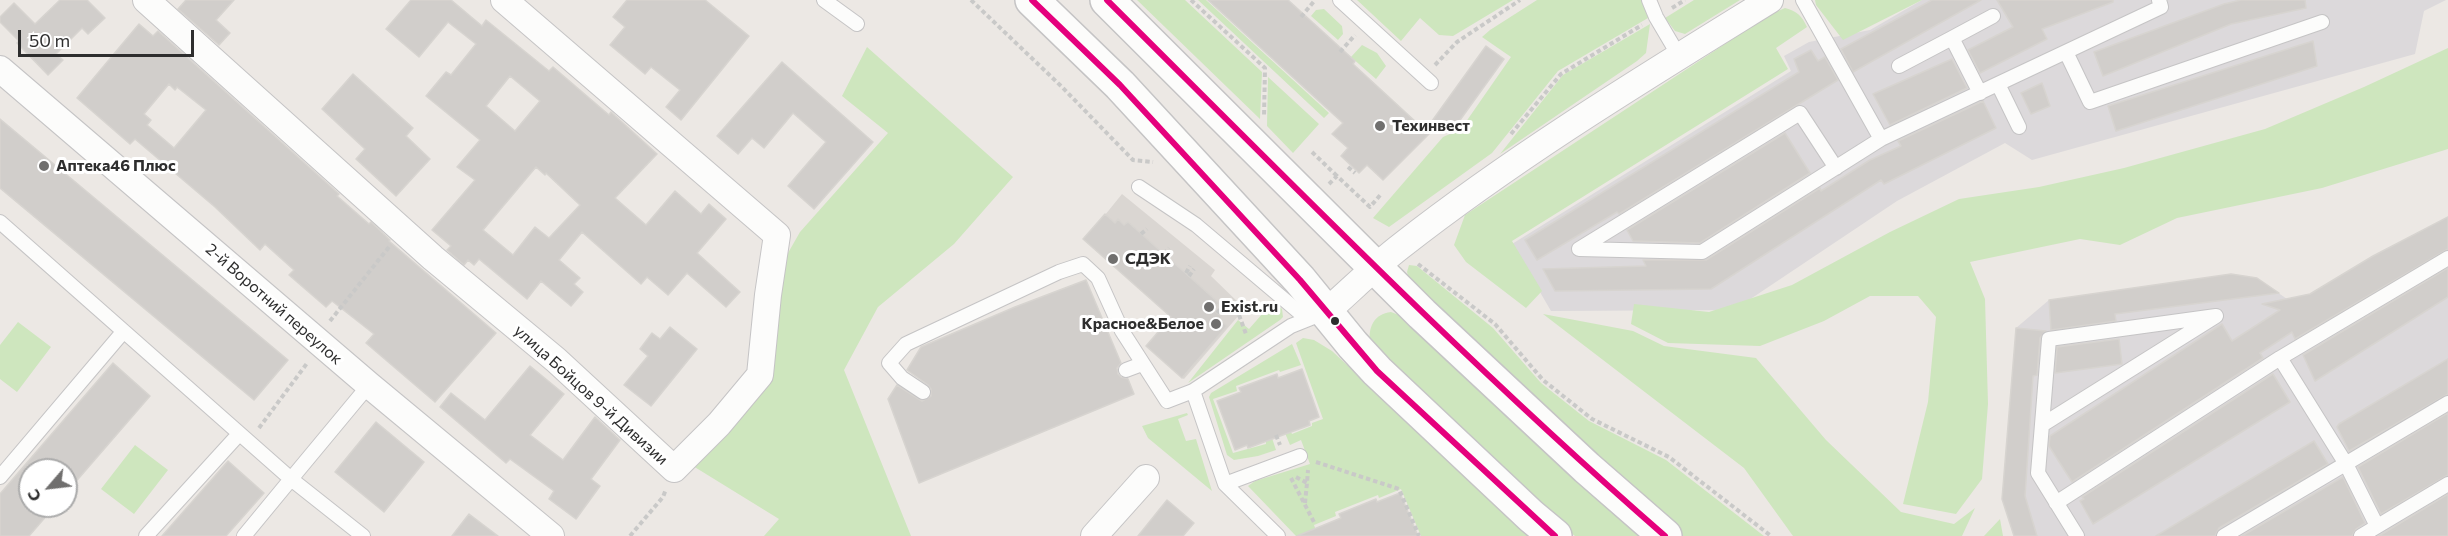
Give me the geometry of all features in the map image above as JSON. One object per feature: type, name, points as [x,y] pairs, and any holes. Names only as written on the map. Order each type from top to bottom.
[{"type":"main road","points":[[1032,0],[1120,85],[1300,280],[1316,315],[1555,536]]},
{"type":"main road","points":[[1107,0],[1387,258],[1587,468],[1665,536]]},
{"type":"street","name":"улица Бойцов 9-й Дивизии","points":[[146,0],[402,230],[556,360],[674,469],[719,424],[759,375],[777,235],[504,0]]},
{"type":"street","points":[[1316,315],[1487,182],[1679,56],[1770,0]]},
{"type":"street","name":"2-й Воротний переулок","points":[[0,69],[369,386],[551,536]]},
{"type":"street","points":[[1094,536],[1146,478]]},
{"type":"lane","points":[[824,0],[857,24]]},
{"type":"lane","points":[[1340,0],[1428,80]]},
{"type":"lane","points":[[1649,0],[1656,17],[1679,56]]},
{"type":"lane","points":[[1803,0],[1881,139]]},
{"type":"lane","points":[[1836,168],[1800,113],[1579,249],[1702,252],[1836,168],[1881,139],[2161,7],[2159,0]]},
{"type":"lane","points":[[1899,66],[1993,16]]},
{"type":"lane","points":[[2066,52],[2090,102],[2322,21]]},
{"type":"lane","points":[[1952,38],[1980,93]]},
{"type":"lane","points":[[1998,84],[2019,127]]},
{"type":"lane","points":[[923,392],[902,378],[889,363],[906,344],[1059,272],[1083,264],[1098,278],[1122,331],[1167,400],[1193,391],[1291,326],[1316,315],[1196,225],[1139,187]]},
{"type":"lane","points":[[0,222],[243,438],[363,536]]},
{"type":"lane","points":[[2056,503],[2280,358],[2448,258]]},
{"type":"lane","points":[[2042,425],[2216,316],[2049,339],[2038,473],[2077,536]]},
{"type":"lane","points":[[0,477],[123,332]]},
{"type":"lane","points":[[2280,358],[2346,464],[2377,526]]},
{"type":"lane","points":[[1126,370],[1142,364]]},
{"type":"lane","points":[[244,536],[369,386]]},
{"type":"lane","points":[[1193,391],[1225,484],[1278,536]]},
{"type":"lane","points":[[2224,536],[2448,403]]},
{"type":"lane","points":[[146,536],[243,438]]},
{"type":"lane","points":[[1225,484],[1300,456]]},
{"type":"lane","points":[[2361,536],[2448,484]]},
{"type":"path","points":[[971,0],[1062,87],[1133,160],[1164,163]]},
{"type":"path","points":[[1191,0],[1265,69],[1263,123]]},
{"type":"path","points":[[1301,17],[1315,0]]},
{"type":"path","points":[[1428,80],[1457,42],[1520,0]]},
{"type":"path","points":[[1509,137],[1561,74],[1685,0]]},
{"type":"path","points":[[1312,152],[1370,207],[1382,193]]},
{"type":"path","points":[[1348,167],[1355,173]]},
{"type":"path","points":[[1326,187],[1337,176]]},
{"type":"path","points":[[1142,234],[1147,229]]},
{"type":"path","points":[[243,438],[319,342],[402,230]]},
{"type":"path","points":[[1164,254],[1169,248]]},
{"type":"path","points":[[1387,258],[1412,260],[1495,324],[1543,380],[1592,418],[1669,457],[1771,536]]},
{"type":"path","points":[[1187,274],[1192,268]]},
{"type":"path","points":[[1217,313],[1228,300]]},
{"type":"path","points":[[1239,315],[1248,340]]},
{"type":"path","points":[[1300,456],[1307,463],[1314,461],[1399,489],[1419,536]]},
{"type":"path","points":[[630,536],[663,497],[674,469]]},
{"type":"path","points":[[1289,474],[1315,524]]},
{"type":"path","points":[[1305,505],[1307,483]]},
{"type":"shaded area","points":[[1922,0],[2446,0],[2424,11],[2415,54],[2032,160],[2005,143],[1897,201],[1734,310],[1551,311],[1512,244],[1791,71],[1784,56],[1809,42],[1870,30]]},
{"type":"shaded area","points":[[1122,194],[1215,270],[1211,276],[1243,307],[1239,315],[1184,379],[1182,378],[1226,327],[1219,319],[1221,316],[1213,309],[1219,303],[1128,222],[1124,225],[1118,220],[1115,223],[1105,215]]},
{"type":"shaded area","points":[[2448,217],[2448,536],[2014,536],[2002,499],[2016,328],[2049,300],[2231,274],[2257,278],[2287,299],[2310,295],[2373,256]]},
{"type":"green space","points":[[1137,0],[1185,0],[1262,72],[1260,119]]},
{"type":"green space","points":[[1198,0],[1206,0],[1329,113],[1324,118]]},
{"type":"green space","points":[[1357,0],[1513,0],[1453,36],[1439,35],[1420,18],[1401,41]]},
{"type":"green space","points":[[1537,0],[1642,0],[1648,18],[1558,71],[1492,153],[1389,227],[1373,218],[1443,137],[1461,129],[1511,57],[1482,37]]},
{"type":"green space","points":[[1694,0],[1740,0],[1685,34],[1675,31],[1665,18]]},
{"type":"green space","points":[[1815,0],[1922,0],[1843,40],[1816,5]]},
{"type":"green space","points":[[1785,8],[1799,14],[1807,27],[1776,48],[1788,69],[1512,241],[1542,291],[1526,308],[1466,262],[1454,245],[1465,215],[1769,15]]},
{"type":"green space","points":[[1324,9],[1342,26],[1343,34],[1338,40],[1311,16],[1316,10]]},
{"type":"green space","points":[[1650,24],[1646,53],[1637,61],[1500,154],[1563,75]]},
{"type":"green space","points":[[1362,45],[1377,53],[1386,66],[1376,79],[1351,57]]},
{"type":"green space","points":[[867,47],[1013,177],[954,244],[878,307],[844,370],[911,536],[764,536],[779,519],[693,466],[768,382],[784,260],[800,232],[888,133],[842,96]]},
{"type":"green space","points":[[2448,48],[2448,149],[2322,188],[2177,218],[2120,245],[2080,239],[1970,262],[1985,299],[1988,404],[1982,479],[1956,514],[1903,504],[1928,402],[1936,317],[1918,296],[1870,296],[1824,321],[1760,346],[1668,343],[1631,324],[1634,304],[1709,312],[1792,285],[1890,232],[1959,199],[2039,187],[2124,168],[2265,129]]},
{"type":"green space","points":[[1268,77],[1319,124],[1293,153],[1267,126]]},
{"type":"green space","points":[[1409,265],[1417,266],[1493,328],[1541,383],[1589,421],[1666,460],[1764,536],[1683,536],[1645,504],[1410,283],[1407,272]]},
{"type":"green space","points":[[1271,304],[1277,304],[1282,309],[1283,317],[1280,320],[1188,383],[1238,320],[1249,329]]},
{"type":"green space","points":[[1391,312],[1404,317],[1644,536],[1575,536],[1539,507],[1370,343],[1373,322],[1380,315]]},
{"type":"green space","points":[[1543,314],[1633,331],[1664,346],[1756,358],[1826,440],[1901,512],[1954,524],[1975,508],[1962,536],[1793,536],[1744,468]]},
{"type":"green space","points":[[18,322],[51,347],[17,392],[0,379],[0,345]]},
{"type":"green space","points":[[1303,338],[1314,340],[1332,351],[1531,536],[1421,536],[1401,489],[1379,498],[1378,495],[1335,512],[1336,516],[1314,525],[1318,536],[1296,536],[1248,486],[1255,481],[1310,464],[1301,440],[1290,445],[1285,433],[1291,432],[1292,434],[1323,419],[1296,343]]},
{"type":"green space","points":[[1292,344],[1301,365],[1280,372],[1279,370],[1236,386],[1237,391],[1213,399],[1233,453],[1266,444],[1266,440],[1272,438],[1276,450],[1234,460],[1227,455],[1209,397],[1211,393]]},
{"type":"green space","points":[[1187,413],[1188,415],[1178,419],[1186,441],[1196,439],[1212,491],[1148,438],[1142,426]]},
{"type":"green space","points":[[135,445],[168,470],[134,514],[101,489]]},
{"type":"green space","points":[[2000,519],[2003,536],[1984,536]]},
{"type":"building","points":[[60,0],[87,0],[105,18],[88,34],[82,28],[56,54],[63,60],[48,75],[17,43],[19,41],[0,22],[0,17],[14,3],[35,24]]},
{"type":"building","points":[[186,0],[234,0],[216,20],[230,33],[219,45],[178,9]]},
{"type":"building","points":[[411,0],[451,0],[482,26],[486,20],[549,71],[553,67],[609,115],[611,112],[657,154],[615,198],[646,225],[675,191],[701,214],[709,204],[726,219],[697,253],[740,292],[726,307],[687,273],[668,295],[647,277],[641,284],[582,232],[559,260],[580,278],[574,284],[583,292],[571,306],[541,281],[527,299],[479,259],[474,265],[468,260],[464,265],[447,250],[451,246],[432,230],[475,180],[457,167],[480,140],[426,96],[446,72],[451,75],[476,44],[448,22],[419,57],[386,29]],"holes":[[[510,76],[540,101],[515,131],[486,106]],[[536,167],[545,175],[546,173],[580,205],[549,238],[535,227],[513,255],[483,230]]]},
{"type":"building","points":[[627,0],[705,0],[749,36],[681,120],[666,107],[680,90],[651,67],[645,74],[610,45],[625,27],[613,17]]},
{"type":"building","points":[[1208,0],[1288,0],[1355,61],[1353,64],[1429,134],[1383,180],[1367,165],[1359,173],[1341,156],[1348,148],[1332,134],[1343,123]]},
{"type":"building","points":[[1932,0],[1981,0],[1853,72],[1841,49]]},
{"type":"building","points":[[1997,0],[2113,0],[2113,2],[2042,29],[2047,39],[1980,73],[1968,50],[2013,27]]},
{"type":"building","points":[[2241,0],[2305,0],[2306,8],[2231,24],[2103,76],[2094,52],[2224,4]]},
{"type":"building","points":[[139,24],[153,36],[158,31],[339,194],[337,196],[369,224],[371,222],[389,241],[496,333],[435,402],[366,343],[374,334],[332,301],[326,307],[289,275],[294,270],[265,244],[260,250],[215,207],[135,139],[130,144],[77,98]],"holes":[[[169,84],[175,90],[177,87],[206,110],[174,148],[147,125],[151,120],[144,114]]]},
{"type":"building","points":[[2313,41],[2317,66],[2116,131],[2108,106]]},
{"type":"building","points":[[1486,46],[1504,59],[1450,134],[1432,121]]},
{"type":"building","points":[[1811,50],[1818,61],[1825,57],[1838,80],[1619,214],[1617,212],[1537,260],[1525,240],[1799,72],[1794,59]]},
{"type":"building","points":[[1952,59],[1967,88],[1890,125],[1873,94]]},
{"type":"building","points":[[782,62],[873,142],[814,209],[788,186],[826,142],[793,113],[764,148],[752,138],[738,154],[717,136]]},
{"type":"building","points":[[353,74],[413,128],[406,136],[430,159],[396,196],[356,159],[365,149],[322,109]]},
{"type":"building","points":[[2042,83],[2050,106],[2031,114],[2021,93]]},
{"type":"building","points":[[1983,101],[1996,128],[1884,184],[1881,180],[1711,289],[1555,291],[1543,269],[1646,266],[1643,260],[1706,260],[1820,188],[1821,191],[1870,160],[1901,146],[1898,141]]},
{"type":"building","points":[[0,119],[288,360],[254,400],[0,188]]},
{"type":"building","points":[[1785,133],[1810,173],[1700,243],[1633,241],[1627,230]]},
{"type":"building","points":[[1105,214],[1115,223],[1118,219],[1124,225],[1128,222],[1219,303],[1213,310],[1221,316],[1219,319],[1227,326],[1182,378],[1146,346],[1171,317],[1083,239]]},
{"type":"building","points":[[2448,217],[2448,249],[2295,339],[2292,332],[2260,353],[2263,358],[2072,482],[2049,446],[2050,436],[2222,324],[2232,341],[2280,310],[2262,304],[2310,294],[2373,256]]},
{"type":"building","points":[[2448,268],[2448,297],[2315,381],[2303,355]]},
{"type":"building","points":[[2231,274],[2257,278],[2279,293],[2115,314],[2116,321],[2051,330],[2049,300]]},
{"type":"building","points":[[1086,280],[1121,363],[1117,368],[1118,374],[1128,379],[1134,394],[919,483],[888,399],[897,385],[922,401],[931,396],[931,389],[928,385],[907,370],[921,347]]},
{"type":"building","points":[[670,327],[697,349],[651,406],[624,385],[648,356],[640,349],[652,333],[660,339]]},
{"type":"building","points":[[2016,328],[2046,331],[2040,338],[2037,375],[2033,376],[2025,496],[2037,536],[2014,536],[2002,499]]},
{"type":"building","points":[[2119,339],[2122,364],[2055,373],[2057,347]]},
{"type":"building","points":[[2448,359],[2448,394],[2349,451],[2337,427],[2339,424]]},
{"type":"building","points":[[113,363],[150,396],[78,479],[78,458],[31,458]]},
{"type":"building","points":[[530,366],[564,394],[530,435],[563,460],[595,417],[620,440],[591,479],[600,486],[576,519],[549,499],[554,491],[510,459],[506,463],[440,407],[451,393],[485,420]]},
{"type":"building","points":[[1302,369],[1319,417],[1309,421],[1310,425],[1248,448],[1247,445],[1235,450],[1217,401],[1241,392],[1239,388],[1277,374],[1278,378]]},
{"type":"building","points":[[2273,374],[2290,402],[2093,524],[2080,501],[2084,499],[2082,497]]},
{"type":"building","points":[[2448,413],[2448,475],[2381,514],[2358,467]]},
{"type":"building","points":[[376,422],[424,462],[384,512],[335,472]]},
{"type":"building","points":[[2314,441],[2328,464],[2219,528],[2215,536],[2156,536]]},
{"type":"building","points":[[228,461],[264,493],[226,536],[162,536]]},
{"type":"building","points":[[18,473],[18,518],[45,518],[29,536],[0,536],[0,494]]},
{"type":"building","points":[[2343,477],[2365,523],[2356,529],[2352,536],[2242,536]]},
{"type":"building","points":[[1400,493],[1418,536],[1297,536],[1341,518],[1339,514],[1376,499],[1377,502]]},
{"type":"building","points":[[2448,494],[2448,536],[2379,536]]},
{"type":"building","points":[[1167,500],[1194,523],[1183,536],[1138,536]]},
{"type":"building","points":[[469,514],[498,536],[452,536]]},
{"type":"transit line","points":[[1032,0],[1120,85],[1300,280],[1377,371],[1555,536]]},
{"type":"transit line","points":[[1107,0],[1451,340],[1665,536]]},
{"type":"place","name":"Техинвест","points":[[1380,126]]},
{"type":"place","name":"Аптека46 Плюс","points":[[44,166]]},
{"type":"place","name":"СДЭК","points":[[1113,259]]},
{"type":"place","name":"Exist.ru","points":[[1209,307]]},
{"type":"place","name":"Красное&Белое","points":[[1216,324]]}]
